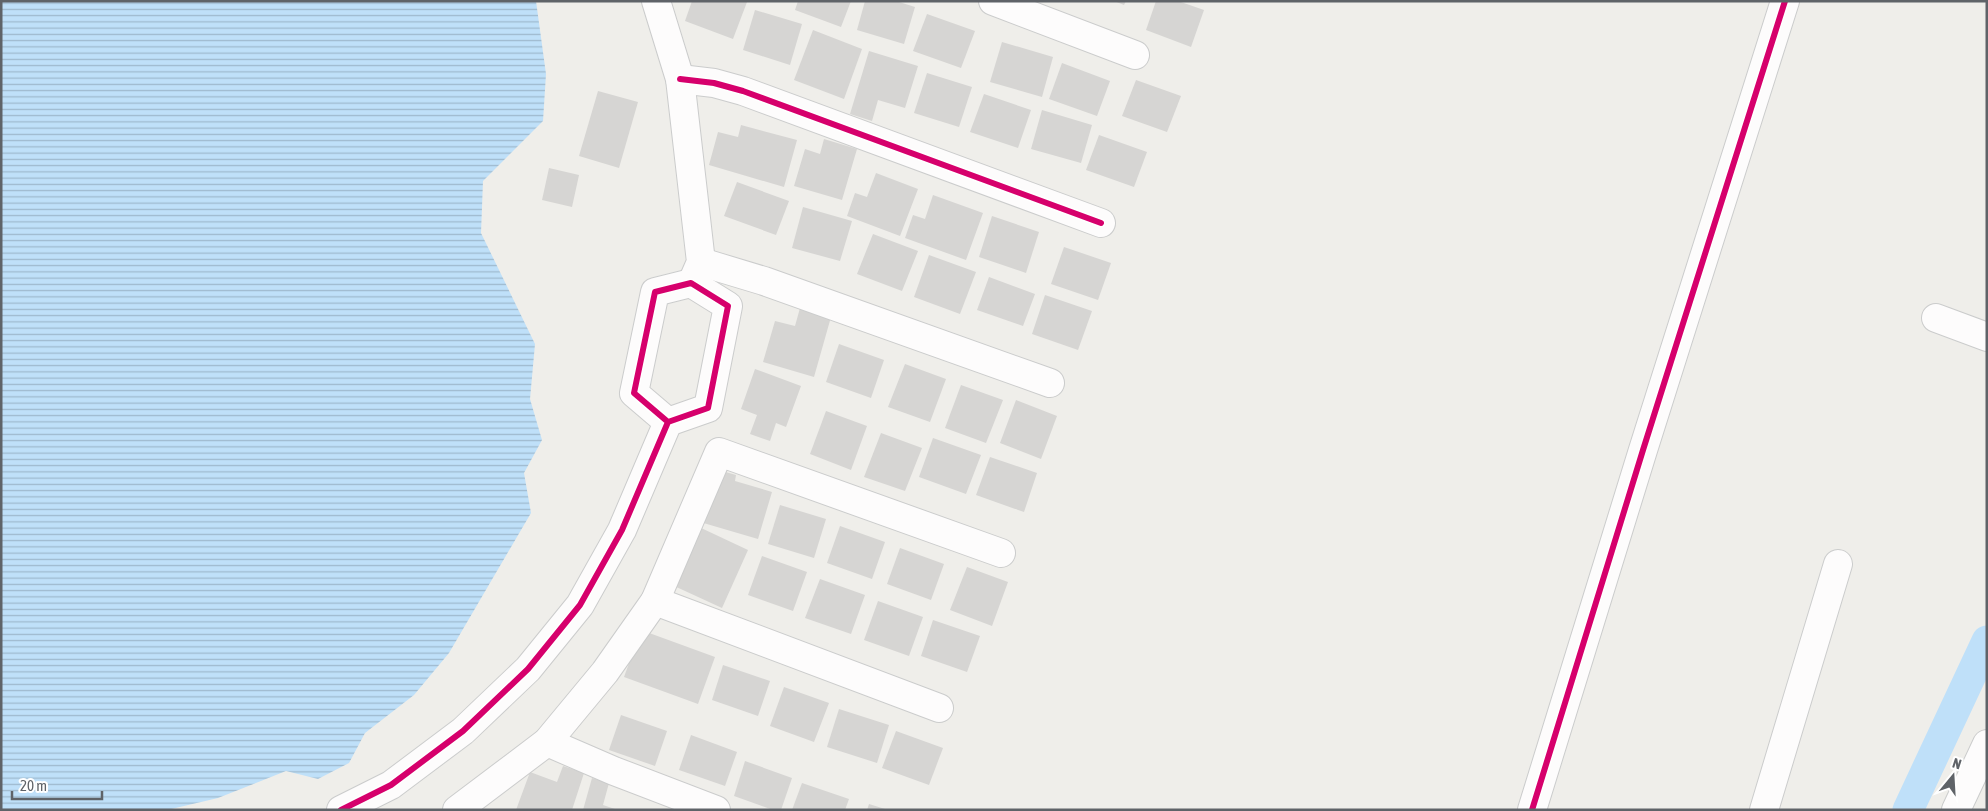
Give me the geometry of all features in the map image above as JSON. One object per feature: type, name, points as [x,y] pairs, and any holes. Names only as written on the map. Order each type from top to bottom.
[{"type":"street","points":[[341,810],[391,785],[399,779],[462,731],[528,669],[580,605],[622,530],[668,422],[708,408],[728,306],[696,273],[680,79],[656,1]]},
{"type":"street","points":[[993,1],[1135,55]]},
{"type":"street","points":[[1532,810],[1643,450],[1785,1]]},
{"type":"street","points":[[680,79],[714,83],[743,91],[1101,223]]},
{"type":"street","points":[[668,422],[634,393],[654,292],[696,273],[764,280],[1050,383]]},
{"type":"street","points":[[1936,318],[1987,338]]},
{"type":"street","points":[[457,810],[547,742],[605,672],[655,601],[719,452],[1001,553]]},
{"type":"street","points":[[1764,810],[1838,564]]},
{"type":"street","points":[[655,601],[938,708]]},
{"type":"street","points":[[547,742],[614,771],[716,810]]},
{"type":"street","points":[[1956,810],[1987,744]]},
{"type":"water","points":[[1,1],[536,1],[546,74],[543,121],[483,181],[481,233],[535,344],[530,399],[542,440],[524,473],[531,513],[449,653],[414,695],[365,733],[349,763],[318,779],[286,771],[218,798],[167,810],[1,810]]},
{"type":"building","points":[[692,1],[747,2],[733,39],[685,21]]},
{"type":"building","points":[[798,1],[851,1],[841,27],[795,10]]},
{"type":"building","points":[[865,1],[896,1],[915,7],[904,44],[857,30]]},
{"type":"building","points":[[1114,1],[1126,1],[1124,5]]},
{"type":"building","points":[[1156,1],[1178,1],[1204,10],[1191,47],[1146,30]]},
{"type":"building","points":[[755,10],[802,24],[790,65],[743,50]]},
{"type":"building","points":[[927,14],[975,31],[961,68],[913,51]]},
{"type":"building","points":[[813,30],[862,49],[844,99],[794,80]]},
{"type":"building","points":[[1002,42],[1053,57],[1042,97],[990,82]]},
{"type":"building","points":[[869,51],[918,66],[905,108],[878,100],[872,121],[850,114]]},
{"type":"building","points":[[1062,63],[1110,81],[1097,116],[1049,99]]},
{"type":"building","points":[[927,73],[972,87],[959,127],[914,113]]},
{"type":"building","points":[[1136,80],[1181,96],[1167,132],[1122,116]]},
{"type":"building","points":[[598,91],[638,102],[619,168],[579,156]]},
{"type":"building","points":[[984,94],[1031,110],[1018,148],[970,132]]},
{"type":"building","points":[[1042,110],[1092,125],[1081,163],[1031,149]]},
{"type":"building","points":[[741,125],[797,140],[784,187],[709,165],[718,132],[738,137]]},
{"type":"building","points":[[1099,135],[1147,152],[1134,187],[1086,170]]},
{"type":"building","points":[[824,139],[857,149],[842,200],[794,186],[805,149],[820,154]]},
{"type":"building","points":[[549,168],[579,175],[572,207],[542,200]]},
{"type":"building","points":[[876,173],[918,189],[900,236],[847,216],[855,193],[867,197]]},
{"type":"building","points":[[737,182],[789,201],[776,235],[724,216]]},
{"type":"building","points":[[933,195],[983,213],[966,260],[905,238],[913,215],[925,219]]},
{"type":"building","points":[[803,207],[852,221],[840,261],[792,248]]},
{"type":"building","points":[[992,216],[1039,232],[1026,273],[979,257]]},
{"type":"building","points":[[873,234],[918,251],[902,291],[857,274]]},
{"type":"building","points":[[1064,247],[1111,263],[1098,300],[1051,284]]},
{"type":"building","points":[[929,255],[976,272],[960,314],[914,297]]},
{"type":"building","points":[[989,277],[1035,294],[1023,326],[977,310]]},
{"type":"building","points":[[1045,295],[1092,311],[1078,350],[1032,334]]},
{"type":"building","points":[[800,308],[831,317],[814,377],[763,362],[775,321],[795,326]]},
{"type":"building","points":[[839,344],[884,360],[871,398],[826,382]]},
{"type":"building","points":[[905,364],[946,379],[930,422],[888,407]]},
{"type":"building","points":[[755,369],[801,386],[786,427],[776,423],[770,441],[750,434],[757,415],[741,409]]},
{"type":"building","points":[[961,385],[1003,400],[986,443],[945,428]]},
{"type":"building","points":[[1016,400],[1057,416],[1041,459],[1000,443]]},
{"type":"building","points":[[826,411],[867,426],[851,470],[810,454]]},
{"type":"building","points":[[881,433],[922,448],[905,491],[864,477]]},
{"type":"building","points":[[933,438],[981,455],[966,494],[919,477]]},
{"type":"building","points":[[990,457],[1037,473],[1024,512],[976,495]]},
{"type":"building","points":[[715,469],[736,475],[735,481],[772,492],[758,539],[700,522]]},
{"type":"building","points":[[780,505],[826,519],[814,558],[768,544]]},
{"type":"building","points":[[840,526],[885,542],[872,579],[827,563]]},
{"type":"building","points":[[699,527],[748,550],[722,608],[672,585]]},
{"type":"building","points":[[900,548],[944,564],[931,600],[887,584]]},
{"type":"building","points":[[762,556],[807,572],[793,611],[748,595]]},
{"type":"building","points":[[967,567],[1008,582],[992,626],[950,610]]},
{"type":"building","points":[[820,579],[865,595],[851,634],[805,618]]},
{"type":"building","points":[[878,601],[923,617],[909,656],[864,640]]},
{"type":"building","points":[[933,620],[980,636],[967,672],[921,656]]},
{"type":"building","points":[[641,630],[715,657],[698,704],[624,677]]},
{"type":"building","points":[[723,665],[770,681],[758,716],[712,700]]},
{"type":"building","points":[[784,687],[829,703],[814,742],[770,726]]},
{"type":"building","points":[[839,709],[889,725],[877,763],[827,747]]},
{"type":"building","points":[[621,715],[667,731],[655,766],[609,750]]},
{"type":"building","points":[[896,731],[943,748],[929,785],[882,768]]},
{"type":"building","points":[[691,735],[737,752],[725,786],[679,770]]},
{"type":"building","points":[[745,761],[792,778],[781,810],[773,810],[734,796]]},
{"type":"building","points":[[563,766],[584,773],[572,810],[516,810],[530,772],[557,782]]},
{"type":"building","points":[[592,778],[609,783],[603,805],[618,810],[583,810]]},
{"type":"building","points":[[802,783],[849,799],[845,810],[792,810]]},
{"type":"building","points":[[869,804],[885,809],[885,810],[867,810]]},
{"type":"waterway","points":[[1908,810],[1987,641]]},
{"type":"cycle path","points":[[1532,810],[1643,450],[1785,1]]},
{"type":"cycle path","points":[[680,79],[714,83],[743,91],[1101,223]]},
{"type":"cycle path","points":[[341,810],[391,785],[463,731],[528,669],[580,605],[622,530],[668,422],[708,408],[728,306],[691,283],[655,292],[634,393],[668,422]]}]
